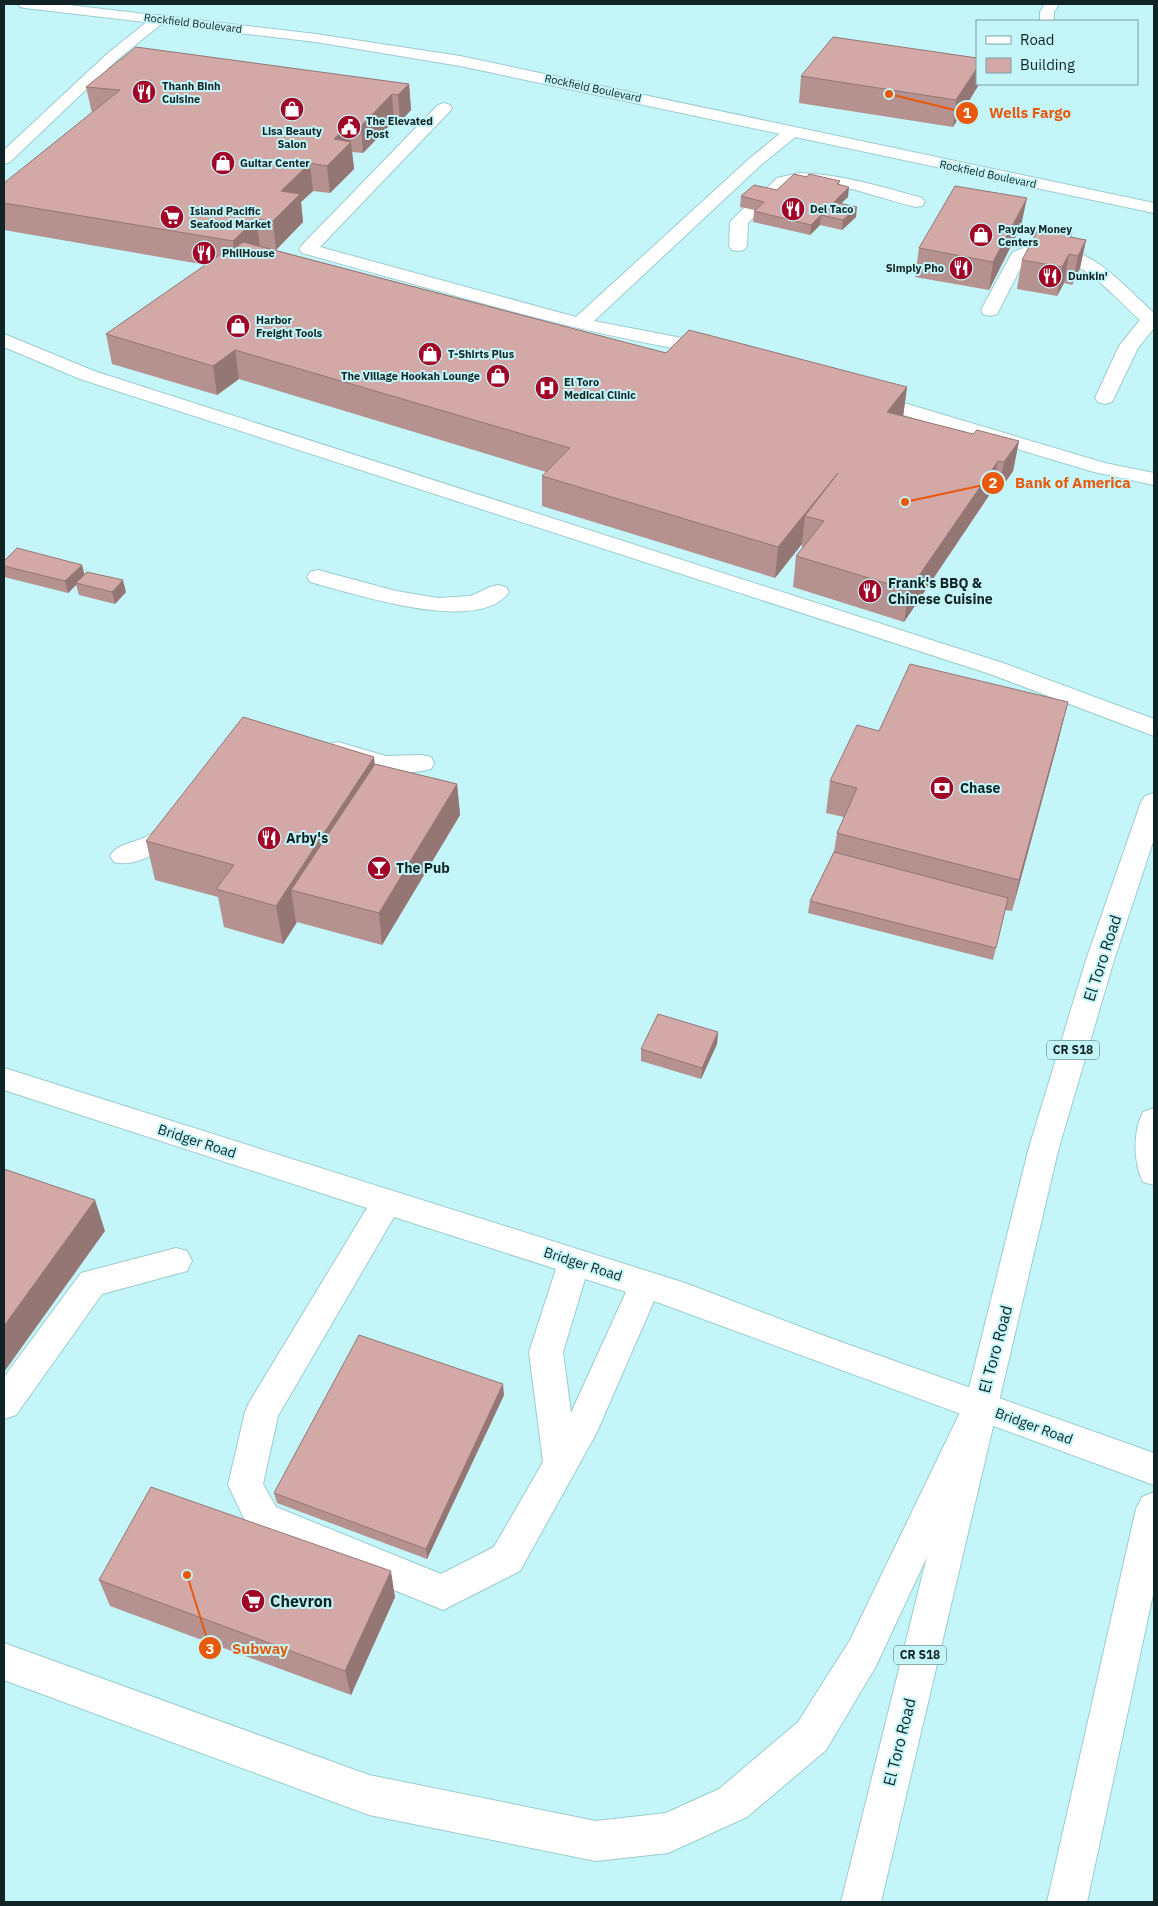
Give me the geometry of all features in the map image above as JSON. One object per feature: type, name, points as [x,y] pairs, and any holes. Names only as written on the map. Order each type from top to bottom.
[{"type":"main road","name":"Rockfield Boulevard","points":[[25,4],[316,38],[460,61],[1154,208]]},
{"type":"main road","points":[[1047,20],[1047,12],[1052,4]]},
{"type":"main road","points":[[4,159],[113,56],[159,19]]},
{"type":"main road","points":[[444,108],[308,249],[601,329],[682,344],[727,357]]},
{"type":"main road","points":[[580,323],[756,161],[792,131]]},
{"type":"main road","points":[[765,198],[784,181],[800,178],[822,179],[916,202]]},
{"type":"main road","points":[[1123,201],[1154,222]]},
{"type":"main road","points":[[738,246],[738,222],[752,210]]},
{"type":"main road","points":[[990,310],[1018,257],[1034,251],[1051,250],[1076,256],[1087,263],[1150,319],[1129,346],[1105,398]]},
{"type":"main road","points":[[4,340],[87,375],[998,669],[1154,728]]},
{"type":"main road","points":[[848,393],[1101,468],[1154,479]]},
{"type":"main road","points":[[318,577],[443,606],[474,603],[498,592]]},
{"type":"main road","points":[[314,743],[385,764],[422,763]]},
{"type":"main road","name":"El Toro Road","points":[[861,1902],[1043,1151],[1100,960],[1148,852],[1154,802]]},
{"type":"main road","points":[[123,856],[159,841],[192,805]]},
{"type":"main road","name":"Bridger Road","points":[[4,1079],[646,1284],[1154,1470]]},
{"type":"main road","points":[[1154,1120],[1150,1136],[1154,1172]]},
{"type":"main road","points":[[387,1201],[262,1412],[245,1486],[263,1519],[443,1592],[507,1559],[584,1423],[646,1284]]},
{"type":"main road","points":[[4,1404],[92,1283],[176,1261]]},
{"type":"main road","points":[[561,1464],[546,1352],[576,1261]]},
{"type":"main road","points":[[4,1662],[369,1795],[596,1841],[668,1833],[733,1803],[812,1736],[863,1653],[980,1407]]},
{"type":"main road","points":[[1068,1902],[1154,1509]]},
{"type":"building","points":[[833,37],[976,58],[976,70],[956,100],[801,76]]},
{"type":"building","points":[[136,47],[409,84],[398,95],[392,94],[361,126],[349,125],[334,139],[351,142],[327,166],[310,163],[281,191],[300,194],[273,221],[256,219],[233,241],[4,203],[4,183],[120,90],[86,87]]},
{"type":"building","name":"Del Taco","points":[[794,174],[807,177],[809,174],[840,181],[837,184],[849,187],[834,202],[857,207],[843,220],[821,215],[811,225],[754,211],[764,202],[741,196],[754,185],[777,190]]},
{"type":"building","points":[[955,186],[1027,198],[993,262],[919,248]]},
{"type":"building","points":[[1039,228],[1072,233],[1070,237],[1086,240],[1078,256],[1069,254],[1062,267],[1022,260]]},
{"type":"building","points":[[243,242],[666,353],[689,330],[907,387],[887,412],[973,434],[977,430],[1019,441],[1004,462],[998,461],[909,590],[796,556],[824,521],[805,516],[838,473],[778,547],[542,476],[570,448],[235,350],[213,366],[106,334],[231,247],[235,248]]},
{"type":"building","points":[[17,548],[82,565],[65,581],[4,566],[4,561]]},
{"type":"building","points":[[87,572],[123,580],[112,592],[76,583]]},
{"type":"building","name":"Chase","points":[[910,664],[1068,702],[1019,880],[837,833],[857,788],[830,781],[857,725],[879,731]]},
{"type":"building","name":"Arby's","points":[[243,717],[374,757],[276,906],[216,889],[234,865],[146,841]]},
{"type":"building","name":"The Pub","points":[[375,764],[457,784],[379,913],[291,890]]},
{"type":"building","points":[[834,852],[1008,898],[996,948],[810,901]]},
{"type":"building","points":[[658,1014],[718,1032],[702,1068],[641,1049]]},
{"type":"building","points":[[4,1169],[95,1200],[4,1326]]},
{"type":"building","points":[[359,1335],[503,1384],[426,1549],[274,1493]]},
{"type":"building","name":"Chevron","points":[[151,1487],[391,1571],[345,1671],[99,1580]]},
{"type":"place","name":"Thanh Binh Cuisine","points":[[144,92]]},
{"type":"place","name":"Wells Fargo","points":[[889,94]]},
{"type":"place","name":"Lisa Beauty Salon","points":[[292,109]]},
{"type":"place","name":"The Elevated Post","points":[[349,127]]},
{"type":"place","name":"Guitar Center","points":[[223,163]]},
{"type":"place","name":"Del Taco","points":[[793,209]]},
{"type":"place","name":"Island Pacific Seafood Market","points":[[172,217]]},
{"type":"place","name":"Payday Money Centers","points":[[981,235]]},
{"type":"place","name":"PhilHouse","points":[[204,253]]},
{"type":"place","name":"Simply Pho","points":[[961,268]]},
{"type":"place","name":"Dunkin'","points":[[1050,276]]},
{"type":"place","name":"Harbor Freight Tools","points":[[238,326]]},
{"type":"place","name":"T-Shirts Plus","points":[[430,354]]},
{"type":"place","name":"The Village Hookah Lounge","points":[[498,376]]},
{"type":"place","name":"El Toro Medical Clinic","points":[[547,388]]},
{"type":"place","name":"Bank of America","points":[[905,502]]},
{"type":"place","name":"Frank's BBQ & Chinese Cuisine","points":[[870,591]]},
{"type":"place","name":"Chase","points":[[942,788]]},
{"type":"place","name":"Arby's","points":[[269,838]]},
{"type":"place","name":"The Pub","points":[[379,868]]},
{"type":"place","name":"Subway","points":[[187,1575]]},
{"type":"place","name":"Chevron","points":[[253,1601]]}]
